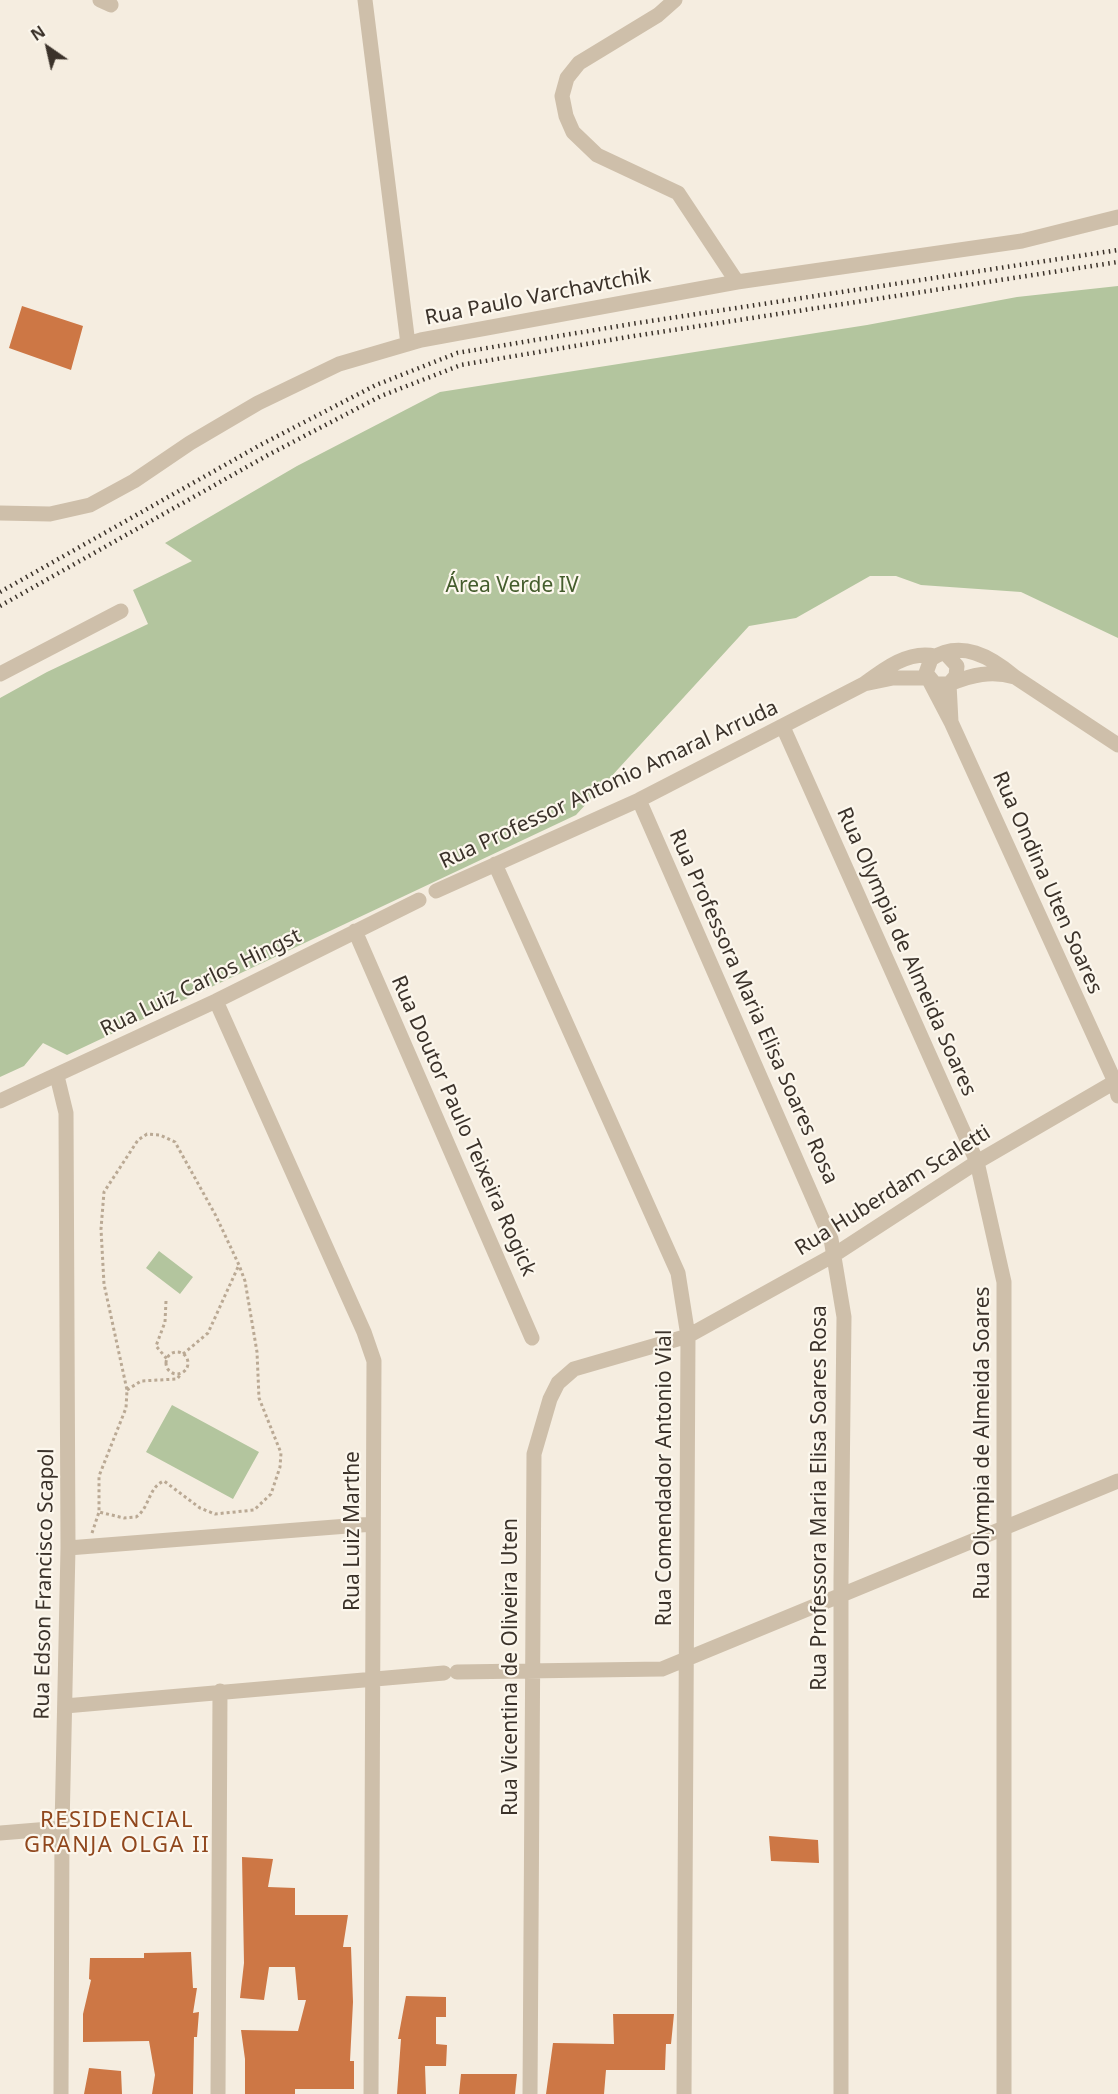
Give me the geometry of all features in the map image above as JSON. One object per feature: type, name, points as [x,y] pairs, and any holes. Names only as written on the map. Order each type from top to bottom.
[{"type":"street","points":[[365,0],[401,271],[408,344]]},
{"type":"street","points":[[675,0],[658,15],[579,63],[567,78],[562,96],[566,116],[573,132],[597,155],[678,193],[736,282]]},
{"type":"street","name":"Rua Paulo Varchavtchik","points":[[0,513],[50,514],[90,505],[134,481],[190,443],[258,403],[339,364],[408,344],[736,282],[1022,241],[1118,217]]},
{"type":"street","points":[[0,674],[121,611]]},
{"type":"street","points":[[864,684],[882,671],[912,656],[940,655],[966,649],[986,656],[1118,745]]},
{"type":"street","points":[[928,678],[928,664],[940,655]]},
{"type":"street","points":[[940,655],[957,666],[956,676],[949,684],[951,722]]},
{"type":"street","points":[[864,684],[894,678],[928,678],[940,686],[994,672],[1015,677]]},
{"type":"street","name":"Rua Ondina Uten Soares","points":[[928,678],[951,722],[1117,1086]]},
{"type":"street","name":"Rua Professor Antonio Amaral Arruda","points":[[436,891],[639,800],[864,684]]},
{"type":"street","name":"Rua Olympia de Almeida Soares","points":[[783,727],[977,1162],[1004,1282],[1006,1529],[1004,2094]]},
{"type":"street","name":"Rua Professora Maria Elisa Soares Rosa","points":[[639,800],[831,1239],[844,1317],[841,1594],[841,2094]]},
{"type":"street","name":"Rua Comendador Antonio Vial","points":[[495,864],[678,1273],[688,1336],[684,2094]]},
{"type":"street","name":"Rua Luiz Carlos Hingst","points":[[0,1101],[216,1001],[419,900]]},
{"type":"street","name":"Rua Doutor Paulo Teixeira Rogick","points":[[355,931],[532,1338]]},
{"type":"street","name":"Rua Luiz Marthe","points":[[216,1001],[354,1310],[374,1361],[371,2094]]},
{"type":"street","name":"Rua Edson Francisco Scapol","points":[[57,1076],[66,1113],[68,1548],[62,1828],[61,2094]]},
{"type":"street","name":"Rua Huberdam Scaletti","points":[[688,1336],[834,1255],[977,1162],[1117,1086]]},
{"type":"street","name":"Rua Vicentina de Oliveira Uten","points":[[530,2094],[534,1454],[550,1399],[558,1383],[574,1369],[688,1336]]},
{"type":"street","points":[[65,1706],[450,1672],[662,1669],[1118,1481]]},
{"type":"street","points":[[68,1548],[373,1524]]},
{"type":"street","points":[[218,2094],[220,1691]]},
{"type":"street","points":[[0,1833],[62,1828]]},
{"type":"path","points":[[88,1546],[99,1512],[99,1476],[126,1408],[127,1390],[104,1284],[101,1229],[104,1192],[138,1140],[147,1134],[160,1135],[175,1142],[216,1216],[245,1281],[257,1352],[258,1398],[280,1453],[280,1467],[271,1494],[254,1510],[215,1514],[200,1508],[164,1481],[154,1486],[145,1508],[136,1517],[124,1518],[99,1512]]},
{"type":"path","points":[[181,1374],[170,1372],[166,1366],[167,1359],[172,1353],[183,1354],[208,1333],[239,1265]]},
{"type":"path","points":[[166,1301],[165,1322],[156,1346],[167,1359]]},
{"type":"path","points":[[127,1390],[141,1380],[177,1379],[188,1366],[183,1354]]},
{"type":"green space","name":"Área Verde IV","points":[[1118,286],[1118,638],[1021,592],[921,585],[896,576],[870,576],[796,618],[749,626],[576,815],[67,1055],[43,1043],[24,1066],[0,1077],[0,698],[47,672],[148,624],[133,590],[192,561],[165,543],[297,466],[440,392],[867,325],[1017,297]]},
{"type":"green space","points":[[159,1251],[193,1277],[180,1294],[146,1268]]},
{"type":"green space","points":[[172,1405],[259,1452],[233,1499],[146,1452]]},
{"type":"building","points":[[22,306],[83,326],[71,370],[9,348]]},
{"type":"building","points":[[769,1836],[818,1840],[819,1863],[771,1861]]},
{"type":"building","points":[[242,1857],[273,1859],[268,1887],[295,1888],[295,1915],[348,1915],[343,1947],[351,1947],[353,2002],[350,2061],[354,2061],[354,2089],[295,2089],[295,2094],[245,2094],[245,2059],[241,2030],[298,2031],[306,2000],[298,2000],[295,1967],[269,1967],[264,2000],[240,1998],[244,1963]]},
{"type":"building","points":[[191,1952],[193,1988],[197,1988],[193,2013],[199,2012],[197,2037],[194,2037],[193,2094],[152,2094],[155,2075],[149,2041],[83,2042],[83,2014],[91,1980],[89,1979],[90,1958],[144,1958],[144,1953]]},
{"type":"building","points":[[406,1996],[446,1997],[446,2017],[436,2017],[436,2044],[447,2045],[446,2066],[425,2066],[426,2094],[397,2094],[401,2039],[398,2039]]},
{"type":"building","points":[[613,2014],[674,2014],[671,2044],[666,2044],[665,2070],[606,2070],[604,2094],[546,2094],[553,2043],[614,2044]]},
{"type":"building","points":[[89,2068],[121,2071],[122,2094],[84,2094]]},
{"type":"building","points":[[461,2074],[517,2074],[515,2094],[459,2094]]},
{"type":"railway","points":[[0,592],[262,444],[376,385],[457,353],[631,324],[1118,250]]},
{"type":"railway","points":[[0,606],[268,455],[381,396],[461,365],[634,336],[1118,262]]},
{"type":"district","name":"RESIDENCIAL GRANJA OLGA II","points":[[117,1834]]}]
